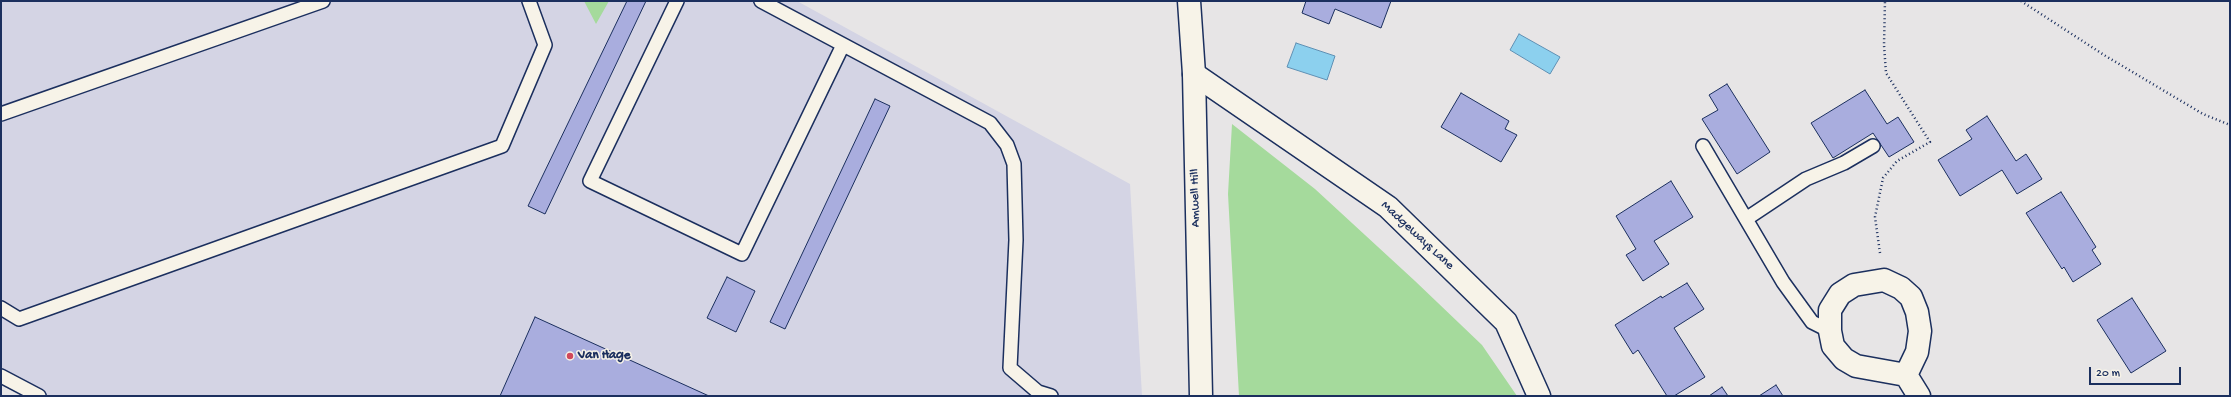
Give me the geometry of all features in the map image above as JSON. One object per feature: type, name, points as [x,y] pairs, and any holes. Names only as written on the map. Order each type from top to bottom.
[{"type":"street","name":"Amwell Hill","points":[[1189,1],[1194,74],[1201,396]]},
{"type":"street","name":"Madgeways Lane","points":[[1194,74],[1388,207],[1506,322],[1539,396]]},
{"type":"street","points":[[1906,375],[1917,352],[1920,331],[1917,312],[1911,297],[1901,288],[1884,280],[1854,285],[1840,294],[1830,310],[1830,331],[1833,346],[1844,359],[1856,366],[1906,375],[1919,396]]},
{"type":"lane","points":[[1,114],[323,1]]},
{"type":"lane","points":[[1,308],[19,319],[502,146],[544,44],[529,1]]},
{"type":"lane","points":[[677,1],[590,181],[742,254],[843,45]]},
{"type":"lane","points":[[761,1],[990,123],[1007,145],[1014,164],[1016,240],[1010,368],[1038,392],[1051,396]]},
{"type":"lane","points":[[1703,146],[1783,282],[1812,322],[1830,331]]},
{"type":"lane","points":[[1746,219],[1806,179],[1844,163],[1873,146]]},
{"type":"lane","points":[[1,376],[39,396]]},
{"type":"path","points":[[1884,280],[1875,217],[1884,178],[1897,161],[1930,142],[1886,72],[1884,45],[1885,1]]},
{"type":"path","points":[[2020,1],[2104,55],[2203,114],[2230,125]]},
{"type":"shaded area","points":[[1,1],[797,1],[1130,184],[1142,396],[34,396],[1,377]]},
{"type":"green space","points":[[584,1],[609,1],[596,24]]},
{"type":"green space","points":[[1232,124],[1315,189],[1415,281],[1482,345],[1517,396],[1239,396],[1228,194]]},
{"type":"water","points":[[1519,34],[1560,57],[1550,74],[1510,50]]},
{"type":"water","points":[[1296,43],[1335,56],[1327,80],[1287,67]]},
{"type":"building","points":[[627,1],[646,1],[545,214],[528,206]]},
{"type":"building","points":[[1306,1],[1391,1],[1381,28],[1335,9],[1329,24],[1302,13]]},
{"type":"building","points":[[1727,84],[1770,152],[1737,174],[1702,119],[1718,110],[1709,95]]},
{"type":"building","points":[[1865,90],[1887,124],[1898,117],[1914,142],[1889,157],[1873,133],[1833,158],[1811,123]]},
{"type":"building","points":[[1461,93],[1509,121],[1505,129],[1517,135],[1501,162],[1441,127]]},
{"type":"building","points":[[875,99],[890,106],[785,329],[770,322]]},
{"type":"building","points":[[1987,116],[2016,161],[2026,154],[2042,179],[2017,194],[2002,170],[1960,196],[1938,160],[1972,139],[1966,130]]},
{"type":"building","points":[[1671,181],[1693,217],[1654,241],[1669,264],[1643,281],[1626,255],[1636,249],[1616,216]]},
{"type":"building","points":[[2061,192],[2096,247],[2092,250],[2101,264],[2073,282],[2064,267],[2062,269],[2026,213]]},
{"type":"building","points":[[727,277],[755,291],[736,332],[707,318]]},
{"type":"building","points":[[1687,283],[1704,309],[1674,328],[1705,377],[1674,396],[1667,396],[1638,350],[1633,354],[1615,325],[1661,296],[1662,298]]},
{"type":"building","points":[[2132,298],[2166,351],[2131,373],[2097,320]]},
{"type":"building","name":"Van Hage","points":[[535,317],[709,396],[500,396]]},
{"type":"building","points":[[1776,385],[1783,396],[1759,396]]},
{"type":"building","points":[[1722,387],[1728,396],[1709,396]]},
{"type":"place","name":"Van Hage","points":[[570,356]]}]
